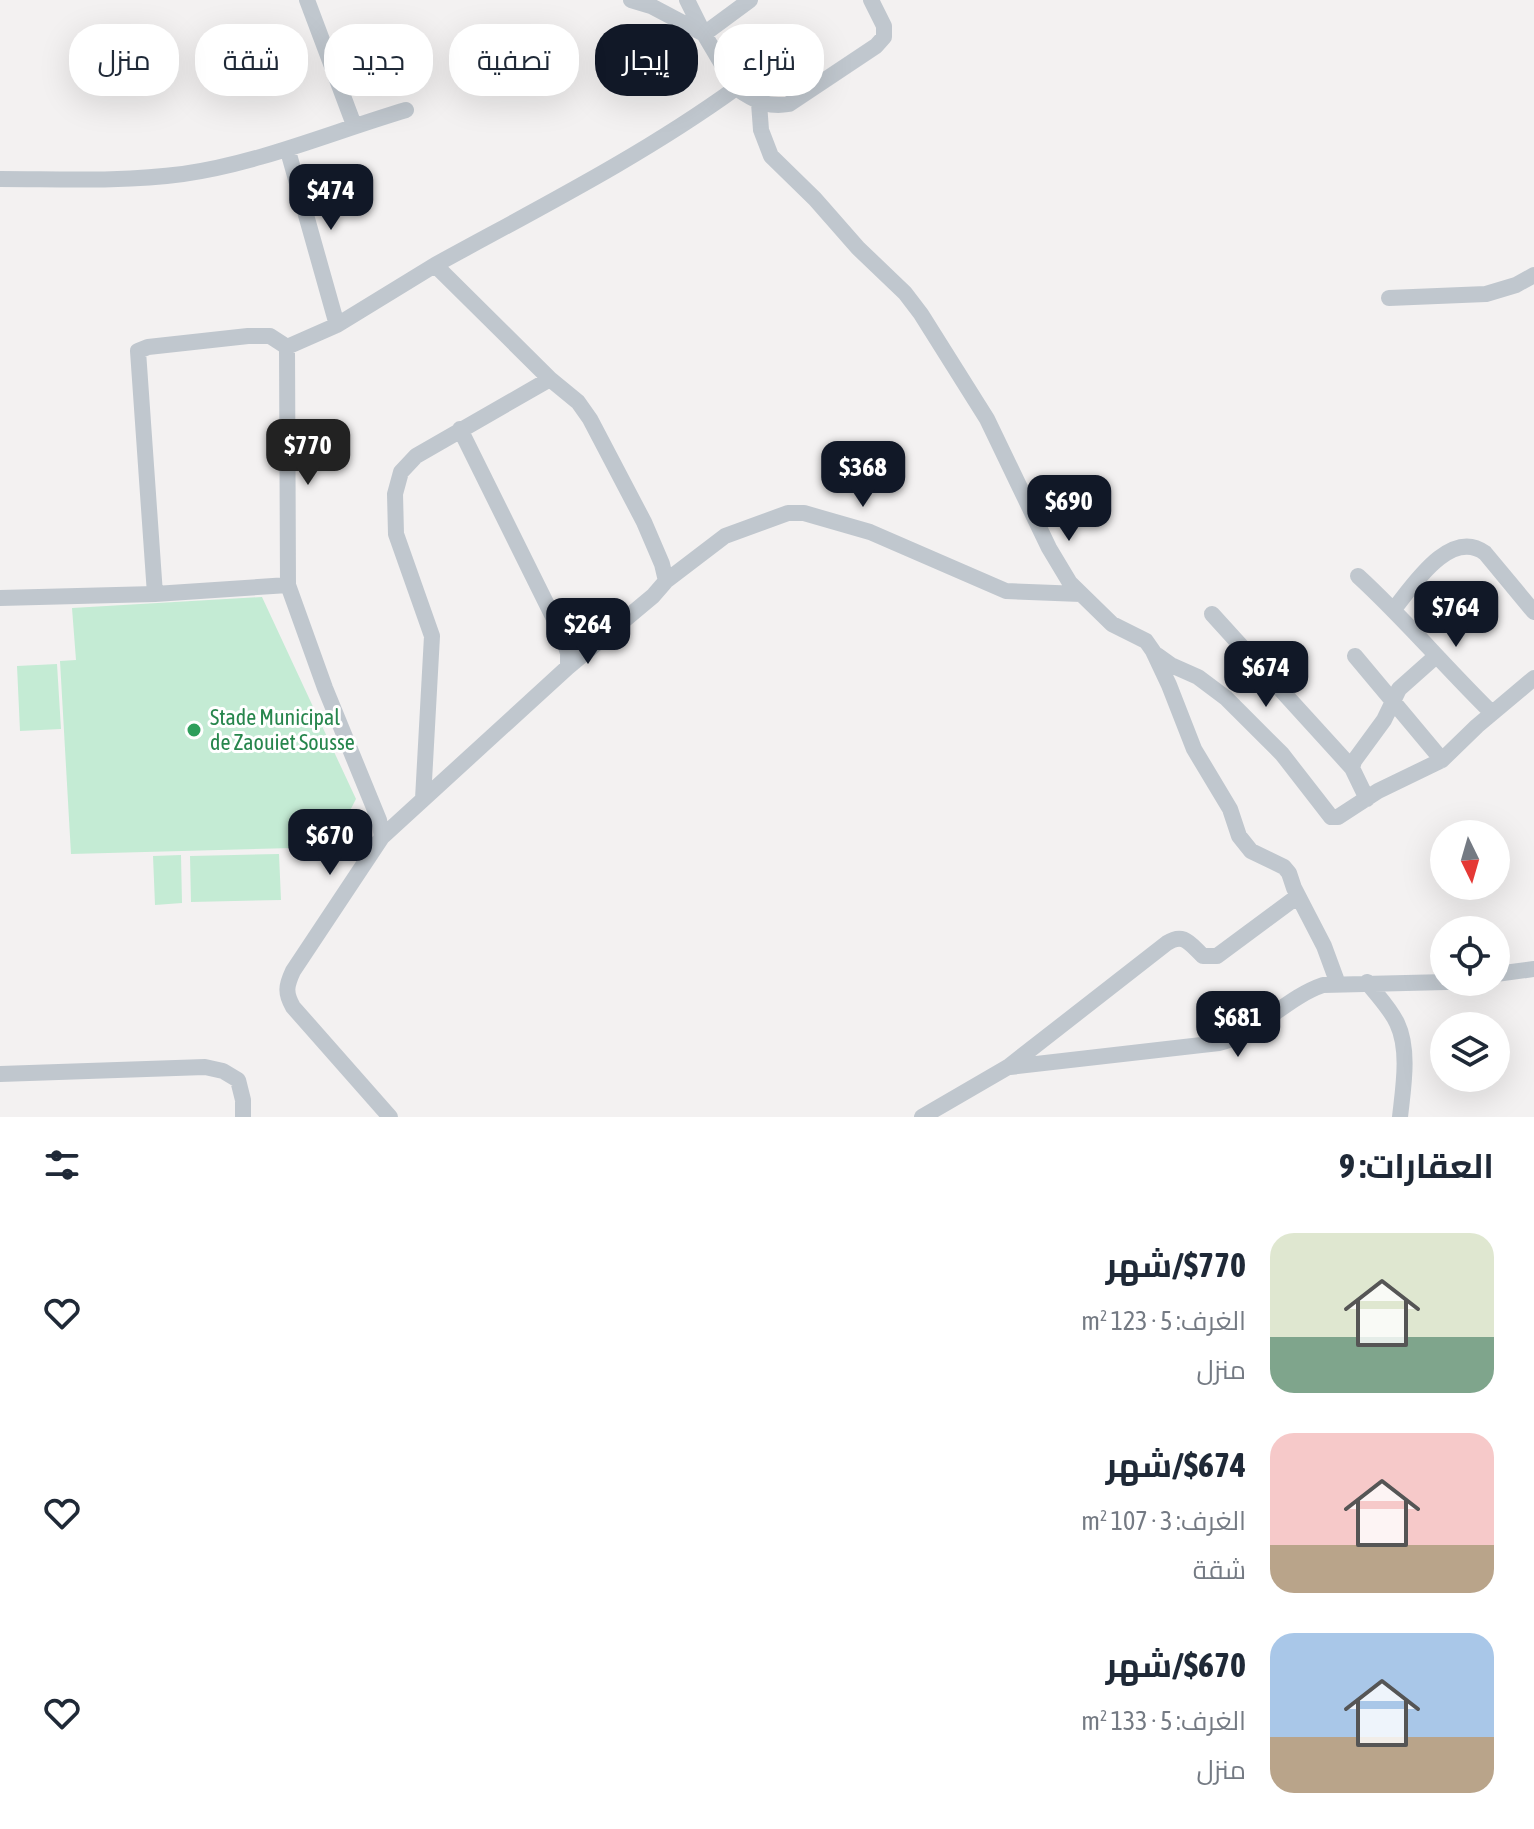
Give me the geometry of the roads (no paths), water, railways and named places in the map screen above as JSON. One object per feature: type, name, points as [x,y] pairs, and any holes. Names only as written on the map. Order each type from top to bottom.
[{"type":"street","points":[[307,0],[354,125]]},
{"type":"street","points":[[631,0],[651,6],[704,34]]},
{"type":"street","points":[[687,0],[714,51]]},
{"type":"street","points":[[704,34],[750,0]]},
{"type":"street","points":[[748,96],[759,103],[789,104],[876,46],[884,37],[884,26],[871,0]]},
{"type":"street","points":[[287,347],[337,325],[435,265],[644,149],[727,96]]},
{"type":"street","points":[[759,103],[761,130],[771,156],[905,293],[921,314],[987,419],[1062,571],[1112,624],[1146,641],[1153,651],[1194,749],[1230,809],[1239,836],[1251,851],[1284,867],[1324,946],[1338,984]]},
{"type":"street","points":[[0,179],[135,179],[186,173],[288,151],[354,125],[406,110]]},
{"type":"street","points":[[288,151],[337,325]]},
{"type":"street","points":[[435,265],[550,379],[578,402],[644,522],[666,581]]},
{"type":"street","points":[[1389,298],[1500,291],[1534,275]]},
{"type":"street","points":[[155,594],[138,351],[148,347],[248,336],[270,336],[287,347]]},
{"type":"street","points":[[287,347],[288,585],[325,688],[379,820],[382,837]]},
{"type":"street","points":[[423,799],[432,636],[396,534],[395,494],[401,472],[416,456],[550,379]]},
{"type":"street","points":[[460,429],[563,637],[568,667]]},
{"type":"street","points":[[390,1117],[293,1007],[287,996],[287,985],[293,971],[382,837],[568,667],[653,596],[666,581],[725,536],[788,513],[804,513],[870,532],[1006,591],[1081,594]]},
{"type":"street","points":[[1394,609],[1438,557],[1449,551],[1479,548],[1534,612]]},
{"type":"street","points":[[1358,576],[1394,609],[1435,657],[1492,713]]},
{"type":"street","points":[[0,598],[155,594],[288,585]]},
{"type":"street","points":[[1212,614],[1352,768],[1367,799]]},
{"type":"street","points":[[1153,651],[1171,665],[1203,680],[1259,730],[1282,754],[1331,817],[1338,817],[1442,760],[1534,678]]},
{"type":"street","points":[[1355,656],[1442,760]]},
{"type":"street","points":[[1352,768],[1384,720],[1391,700],[1411,676],[1435,657]]},
{"type":"street","points":[[929,1116],[1008,1067],[1173,939],[1186,939],[1203,956],[1217,956],[1298,896]]},
{"type":"street","points":[[1510,972],[1534,969]]},
{"type":"street","points":[[1008,1067],[1219,1043],[1239,1038],[1306,991],[1367,982],[1430,983]]},
{"type":"street","points":[[1367,982],[1397,1021],[1402,1035],[1404,1058],[1400,1117]]},
{"type":"street","points":[[0,1074],[205,1067],[223,1071],[238,1080],[243,1117]]},
{"type":"place","name":"Stade Municipal de Zaouiet Sousse","points":[[194,730]]}]
